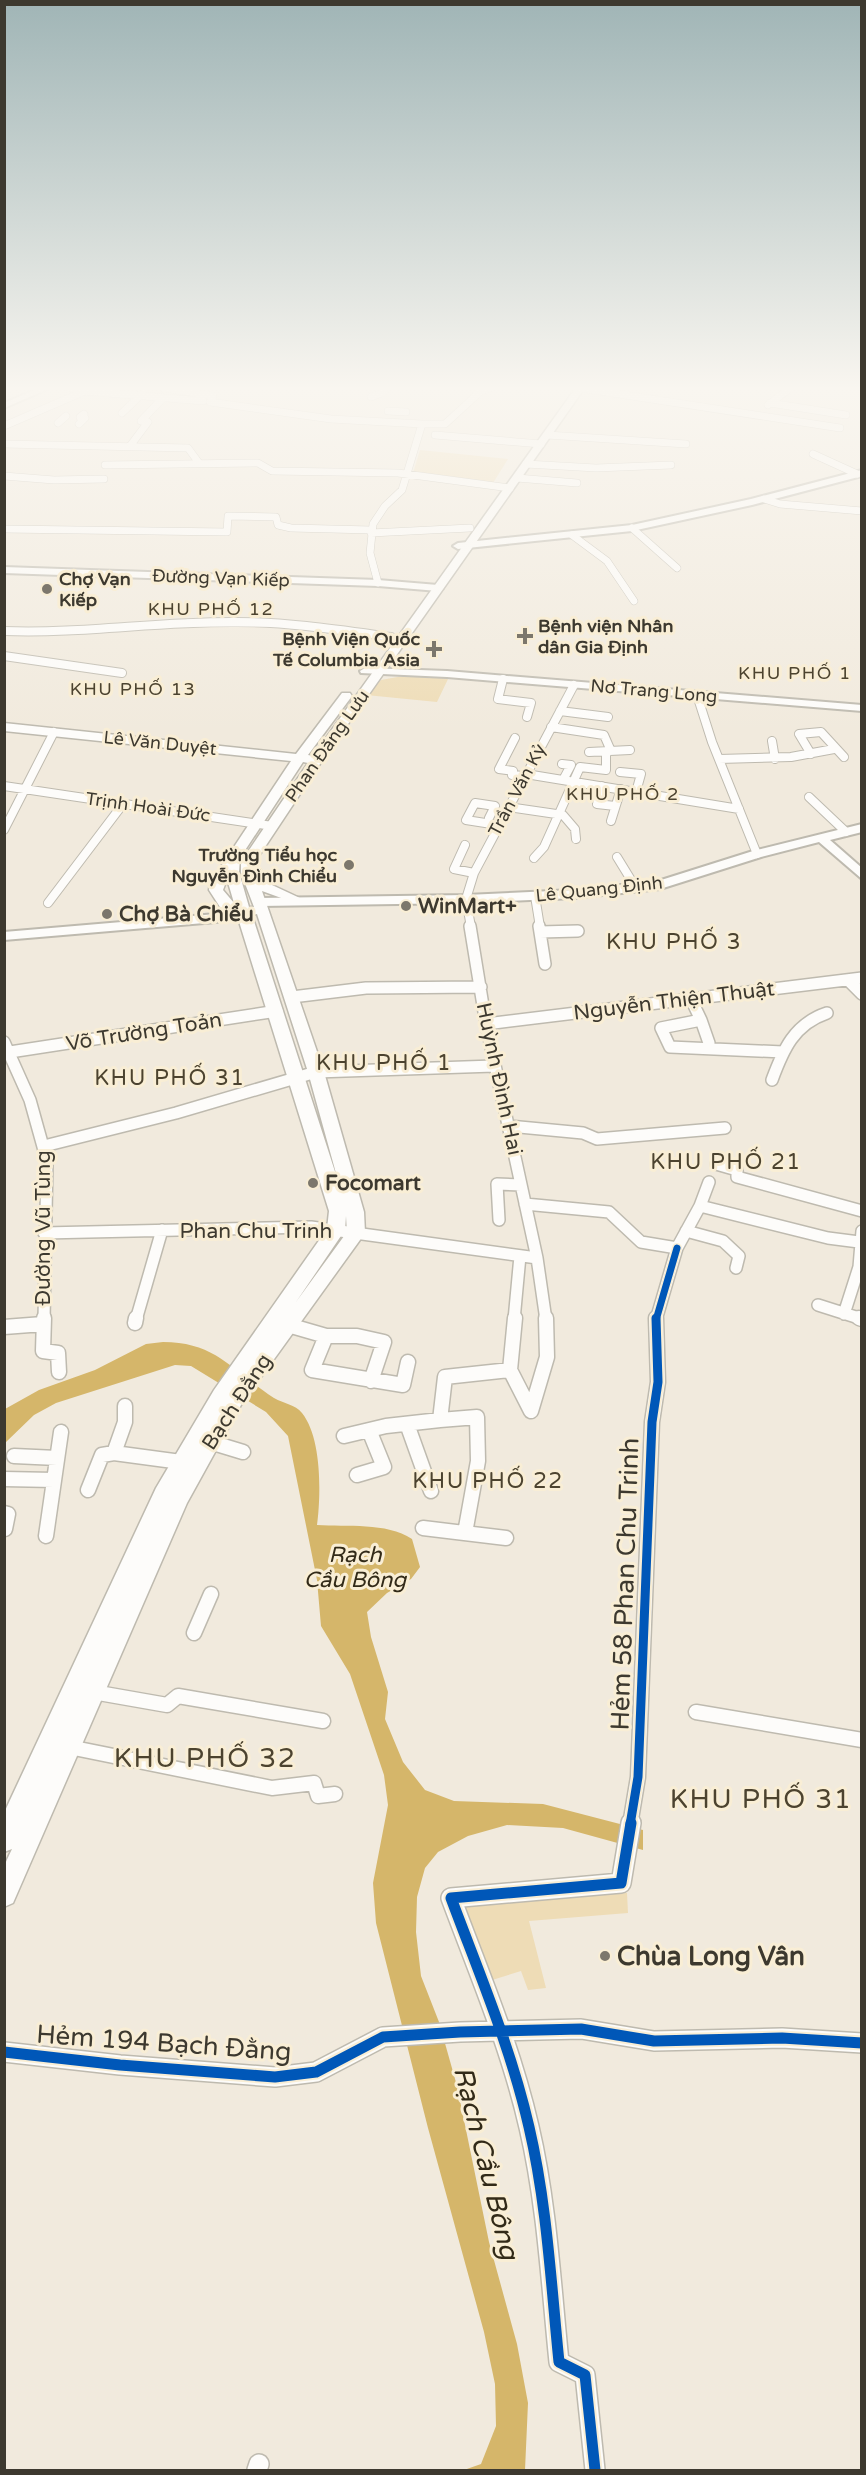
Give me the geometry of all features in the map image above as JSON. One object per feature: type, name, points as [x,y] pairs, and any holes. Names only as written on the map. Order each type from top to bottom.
[{"type":"main road","name":"Phan Đăng Lưu","points":[[462,546],[470,528],[493,502]]},
{"type":"main road","name":"Phan Đăng Lưu","points":[[241,860],[256,823],[306,762],[495,502]]},
{"type":"main road","name":"Phan Đăng Lưu","points":[[375,667],[391,637],[406,624]]},
{"type":"main road","name":"Lê Văn Duyệt","points":[[4,727],[52,736],[306,762]]},
{"type":"main road","name":"Lê Văn Duyệt","points":[[4,735],[52,736]]},
{"type":"main road","name":"Phan Đăng Lưu","points":[[243,908],[224,904],[216,890],[220,875],[241,860],[272,826],[306,762]]},
{"type":"main road","points":[[241,860],[267,888],[295,900]]},
{"type":"main road","points":[[241,860],[261,905],[316,1072],[355,1212],[356,1233]]},
{"type":"main road","points":[[261,905],[243,908],[338,1211],[336,1230]]},
{"type":"main road","name":"Bạch Đằng","points":[[4,1894],[59,1745],[163,1494],[181,1462],[250,1366],[336,1230]]},
{"type":"main road","name":"Bạch Đằng","points":[[250,1366],[288,1325],[356,1233]]},
{"type":"main road","name":"Bạch Đằng","points":[[4,1841],[59,1745],[93,1692],[177,1502],[210,1442],[227,1397]]},
{"type":"street","points":[[378,583],[370,564],[368,548],[371,532],[384,507],[390,502]]},
{"type":"street","points":[[462,546],[632,528],[753,502]]},
{"type":"street","points":[[772,502],[861,511]]},
{"type":"street","points":[[4,529],[227,532],[228,516],[276,518],[278,525],[291,528],[371,532],[470,528]]},
{"type":"street","points":[[632,528],[677,568]]},
{"type":"street","points":[[572,535],[607,561],[634,601]]},
{"type":"street","name":"Đường Vạn Kiếp","points":[[4,570],[378,583],[433,587]]},
{"type":"street","points":[[4,631],[35,633],[215,622],[290,623],[391,637]]},
{"type":"street","points":[[4,656],[122,673]]},
{"type":"street","name":"Nơ Trang Long","points":[[375,667],[861,708]]},
{"type":"street","points":[[503,679],[498,699],[531,703],[527,717]]},
{"type":"street","name":"Trần Văn Kỷ","points":[[466,899],[474,873],[498,825],[574,684]]},
{"type":"street","points":[[697,695],[719,759],[757,854]]},
{"type":"street","points":[[560,711],[608,717]]},
{"type":"street","points":[[551,727],[604,735],[608,751],[606,770],[580,767],[568,781]]},
{"type":"street","points":[[811,754],[799,734],[821,732],[844,757]]},
{"type":"street","points":[[4,831],[52,736]]},
{"type":"street","points":[[515,738],[499,769],[513,771],[512,775],[602,786],[739,809]]},
{"type":"street","points":[[772,741],[774,759]]},
{"type":"street","points":[[719,759],[774,759],[834,748]]},
{"type":"street","points":[[590,752],[630,750]]},
{"type":"street","points":[[534,858],[544,847],[558,814],[568,781],[571,765],[562,764]]},
{"type":"street","points":[[620,772],[641,774],[636,792]]},
{"type":"street","name":"Trịnh Hoài Đức","points":[[4,786],[272,826]]},
{"type":"street","points":[[602,786],[597,804],[615,806]]},
{"type":"street","points":[[611,821],[621,789]]},
{"type":"street","points":[[808,797],[846,832]]},
{"type":"street","points":[[489,818],[495,806],[475,803],[466,820],[498,825]]},
{"type":"street","points":[[48,903],[123,804]]},
{"type":"street","points":[[508,807],[558,814],[569,820],[576,829],[576,839]]},
{"type":"street","name":"Lê Quang Định","points":[[261,905],[295,900],[466,899],[535,896],[660,885],[757,854],[861,828]]},
{"type":"street","points":[[820,837],[861,875]]},
{"type":"street","points":[[465,845],[454,869],[474,873]]},
{"type":"street","points":[[617,857],[636,888]]},
{"type":"street","points":[[535,896],[545,964]]},
{"type":"street","name":"Huỳnh Đình Hai","points":[[466,899],[494,1066],[537,1258],[548,1342],[545,1364],[531,1411],[510,1371]]},
{"type":"street","name":"Lê Quang Định","points":[[261,905],[318,905],[330,901]]},
{"type":"street","points":[[4,936],[216,918],[243,908]]},
{"type":"street","points":[[540,932],[578,931]]},
{"type":"street","name":"Nguyễn Thiện Thuật","points":[[486,1024],[861,978]]},
{"type":"street","points":[[849,980],[861,994]]},
{"type":"street","points":[[292,997],[366,988],[481,987]]},
{"type":"street","points":[[691,999],[709,1042]]},
{"type":"street","name":"Võ Trường Toản","points":[[7,1047],[277,1011]]},
{"type":"street","points":[[772,1080],[783,1052],[798,1026],[806,1020],[827,1013]]},
{"type":"street","points":[[701,1020],[661,1028],[670,1047],[783,1052]]},
{"type":"street","name":"Đường Vũ Tùng","points":[[7,1047],[42,1133],[46,1161],[43,1351],[58,1353],[60,1372]]},
{"type":"street","points":[[44,1146],[176,1113],[316,1072],[494,1066]]},
{"type":"street","points":[[509,1126],[583,1133],[597,1139],[725,1128]]},
{"type":"street","points":[[716,1164],[737,1170],[737,1177],[768,1182],[801,1195],[861,1211]]},
{"type":"street","name":"Hẻm 58 Phan Chu Trinh","points":[[500,2031],[451,1898],[621,1883],[636,1788],[652,1422],[658,1382],[656,1315],[677,1248],[700,1206],[709,1182]]},
{"type":"street","points":[[499,1220],[497,1184],[521,1185]]},
{"type":"street","points":[[525,1204],[609,1212],[641,1242],[677,1248]]},
{"type":"street","points":[[700,1206],[828,1238],[860,1237],[859,1267],[844,1314]]},
{"type":"street","name":"Phan Chu Trinh","points":[[45,1233],[311,1227],[537,1258]]},
{"type":"street","points":[[135,1323],[162,1230]]},
{"type":"street","points":[[686,1231],[723,1242],[739,1256],[736,1268]]},
{"type":"street","points":[[440,1420],[445,1377],[510,1371],[520,1256]]},
{"type":"street","points":[[818,1305],[861,1319]]},
{"type":"street","points":[[4,1327],[44,1324]]},
{"type":"street","points":[[288,1325],[326,1336],[357,1336],[384,1342],[371,1381]]},
{"type":"street","points":[[326,1336],[312,1370],[403,1385],[408,1362]]},
{"type":"street","points":[[114,1453],[125,1422],[125,1406]]},
{"type":"street","points":[[345,1436],[407,1424],[477,1417],[480,1434],[478,1473],[465,1533]]},
{"type":"street","points":[[407,1424],[431,1491]]},
{"type":"street","points":[[357,1475],[384,1467],[369,1430]]},
{"type":"street","points":[[46,1536],[61,1432]]},
{"type":"street","points":[[210,1442],[243,1452]]},
{"type":"street","points":[[88,1490],[102,1455],[114,1453],[181,1462]]},
{"type":"street","points":[[14,1456],[57,1458]]},
{"type":"street","points":[[4,1479],[54,1480]]},
{"type":"street","points":[[4,1514],[8,1514],[5,1529]]},
{"type":"street","points":[[423,1528],[506,1538]]},
{"type":"street","points":[[194,1633],[211,1594]]},
{"type":"street","points":[[93,1692],[167,1706],[178,1696],[323,1721]]},
{"type":"street","points":[[696,1712],[861,1740]]},
{"type":"street","points":[[59,1745],[272,1788],[314,1783],[318,1796],[335,1794]]},
{"type":"street","points":[[595,2470],[585,2375],[559,2362],[546,2231],[529,2127],[500,2031],[581,2029],[654,2041],[782,2038],[861,2043]]},
{"type":"street","name":"Hẻm 194 Bạch Đằng","points":[[4,2052],[162,2069],[275,2077],[316,2072],[383,2037],[500,2031]]},
{"type":"shaded area","points":[[414,674],[449,677],[437,702],[366,695],[381,680]]},
{"type":"shaded area","points":[[627,1893],[628,1913],[529,1921],[546,1988],[528,1990],[521,1971],[489,1981],[461,1901]]},
{"type":"water","name":"Rạch Cầu Bông","points":[[182,1343],[211,1353],[274,1398],[293,1406],[302,1413],[309,1424],[317,1452],[319,1498],[317,1525],[378,1528],[412,1539],[420,1567],[411,1579],[387,1593],[367,1612],[371,1637],[388,1692],[385,1719],[403,1762],[425,1790],[454,1801],[543,1804],[643,1830],[643,1850],[563,1828],[507,1825],[468,1836],[438,1852],[425,1868],[417,1897],[416,1932],[421,1976],[439,2022],[457,2086],[489,2242],[517,2344],[528,2403],[525,2470],[464,2470],[481,2464],[496,2426],[495,2384],[484,2332],[428,2128],[376,1923],[373,1883],[388,1805],[384,1775],[350,1674],[321,1626],[317,1580],[288,1436],[266,1412],[191,1366],[175,1365],[56,1403],[34,1415],[5,1443],[5,1409],[39,1390],[95,1370],[146,1344]]},
{"type":"cycle path","points":[[595,2470],[585,2375],[559,2362],[540,2185],[522,2098],[494,2011],[451,1898],[621,1883],[638,1777],[652,1422],[658,1382],[656,1315],[677,1248]]},
{"type":"cycle path","points":[[4,2052],[120,2065],[275,2077],[316,2072],[383,2037],[460,2032],[581,2029],[654,2041],[782,2038],[862,2043]]},
{"type":"place","name":"Chợ Vạn Kiếp","points":[[47,589]]},
{"type":"place","name":"Bệnh viện Nhân dân Gia Định","points":[[525,636]]},
{"type":"place","name":"Bệnh Viện Quốc Tế Columbia Asia","points":[[434,649]]},
{"type":"place","name":"Trường Tiểu học Nguyễn Đình Chiểu","points":[[349,865]]},
{"type":"place","name":"WinMart+","points":[[406,906]]},
{"type":"place","name":"Chợ Bà Chiểu","points":[[107,914]]},
{"type":"place","name":"Focomart","points":[[313,1183]]},
{"type":"place","name":"Chùa Long Vân","points":[[605,1956]]},
{"type":"district","name":"KHU PHỐ 12","points":[[211,609]]},
{"type":"district","name":"KHU PHỐ 1","points":[[795,673]]},
{"type":"district","name":"KHU PHỐ 13","points":[[133,689]]},
{"type":"district","name":"KHU PHỐ 2","points":[[623,794]]},
{"type":"district","name":"KHU PHỐ 3","points":[[674,942]]},
{"type":"district","name":"KHU PHỐ 1","points":[[384,1063]]},
{"type":"district","name":"KHU PHỐ 31","points":[[170,1078]]},
{"type":"district","name":"KHU PHỐ 21","points":[[726,1162]]},
{"type":"district","name":"KHU PHỐ 22","points":[[488,1481]]},
{"type":"district","name":"KHU PHỐ 32","points":[[205,1758]]},
{"type":"district","name":"KHU PHỐ 31","points":[[761,1799]]}]
